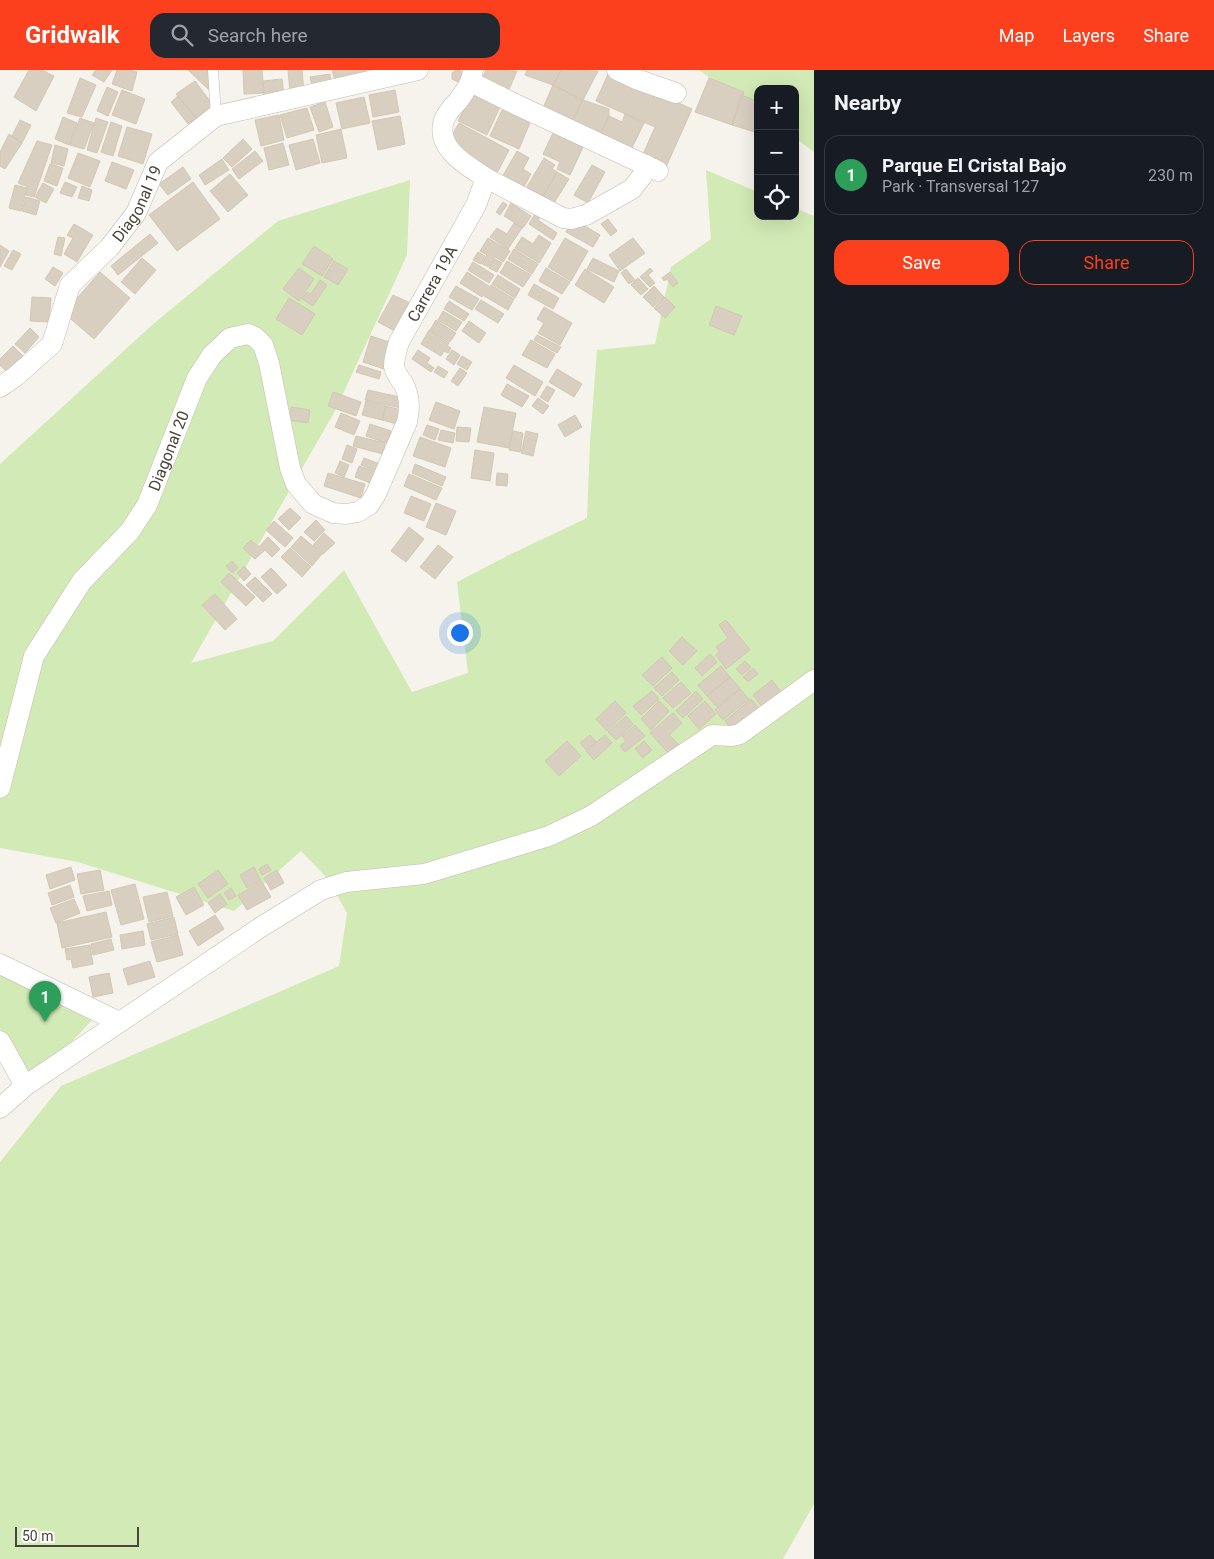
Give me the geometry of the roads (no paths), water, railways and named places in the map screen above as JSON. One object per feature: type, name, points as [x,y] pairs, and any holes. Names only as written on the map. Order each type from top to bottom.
[{"type":"street","name":"Diagonal 19","points":[[0,387],[16,376],[52,344],[70,285],[109,248],[136,213],[158,162],[216,116],[418,70]]},
{"type":"street","points":[[617,70],[636,80],[676,93]]},
{"type":"street","points":[[472,76],[511,102],[652,168],[642,176],[632,189],[586,215],[571,219],[563,218],[486,178],[453,154],[443,138],[442,131],[445,118],[472,76]]},
{"type":"street","name":"Carrera 19A","points":[[358,512],[368,505],[376,494],[410,411],[404,386],[394,366],[399,342],[476,205],[486,178]]},
{"type":"street","name":"Diagonal 20","points":[[0,788],[34,656],[82,581],[130,531],[147,505],[196,378],[212,354],[230,338],[248,334],[255,337],[263,345],[269,363],[290,468],[296,484],[314,504],[321,508],[333,513],[346,514],[358,512]]},
{"type":"street","points":[[0,1108],[25,1086],[261,926],[321,890],[346,882],[424,874],[550,836],[591,816],[712,735],[732,736],[740,734],[814,680]]},
{"type":"street","points":[[0,964],[120,1022]]},
{"type":"street","points":[[0,1040],[25,1086]]},
{"type":"lane","points":[[213,70],[216,116]]},
{"type":"place","name":"Parque El Cristal Bajo","points":[[45,1022]]}]
